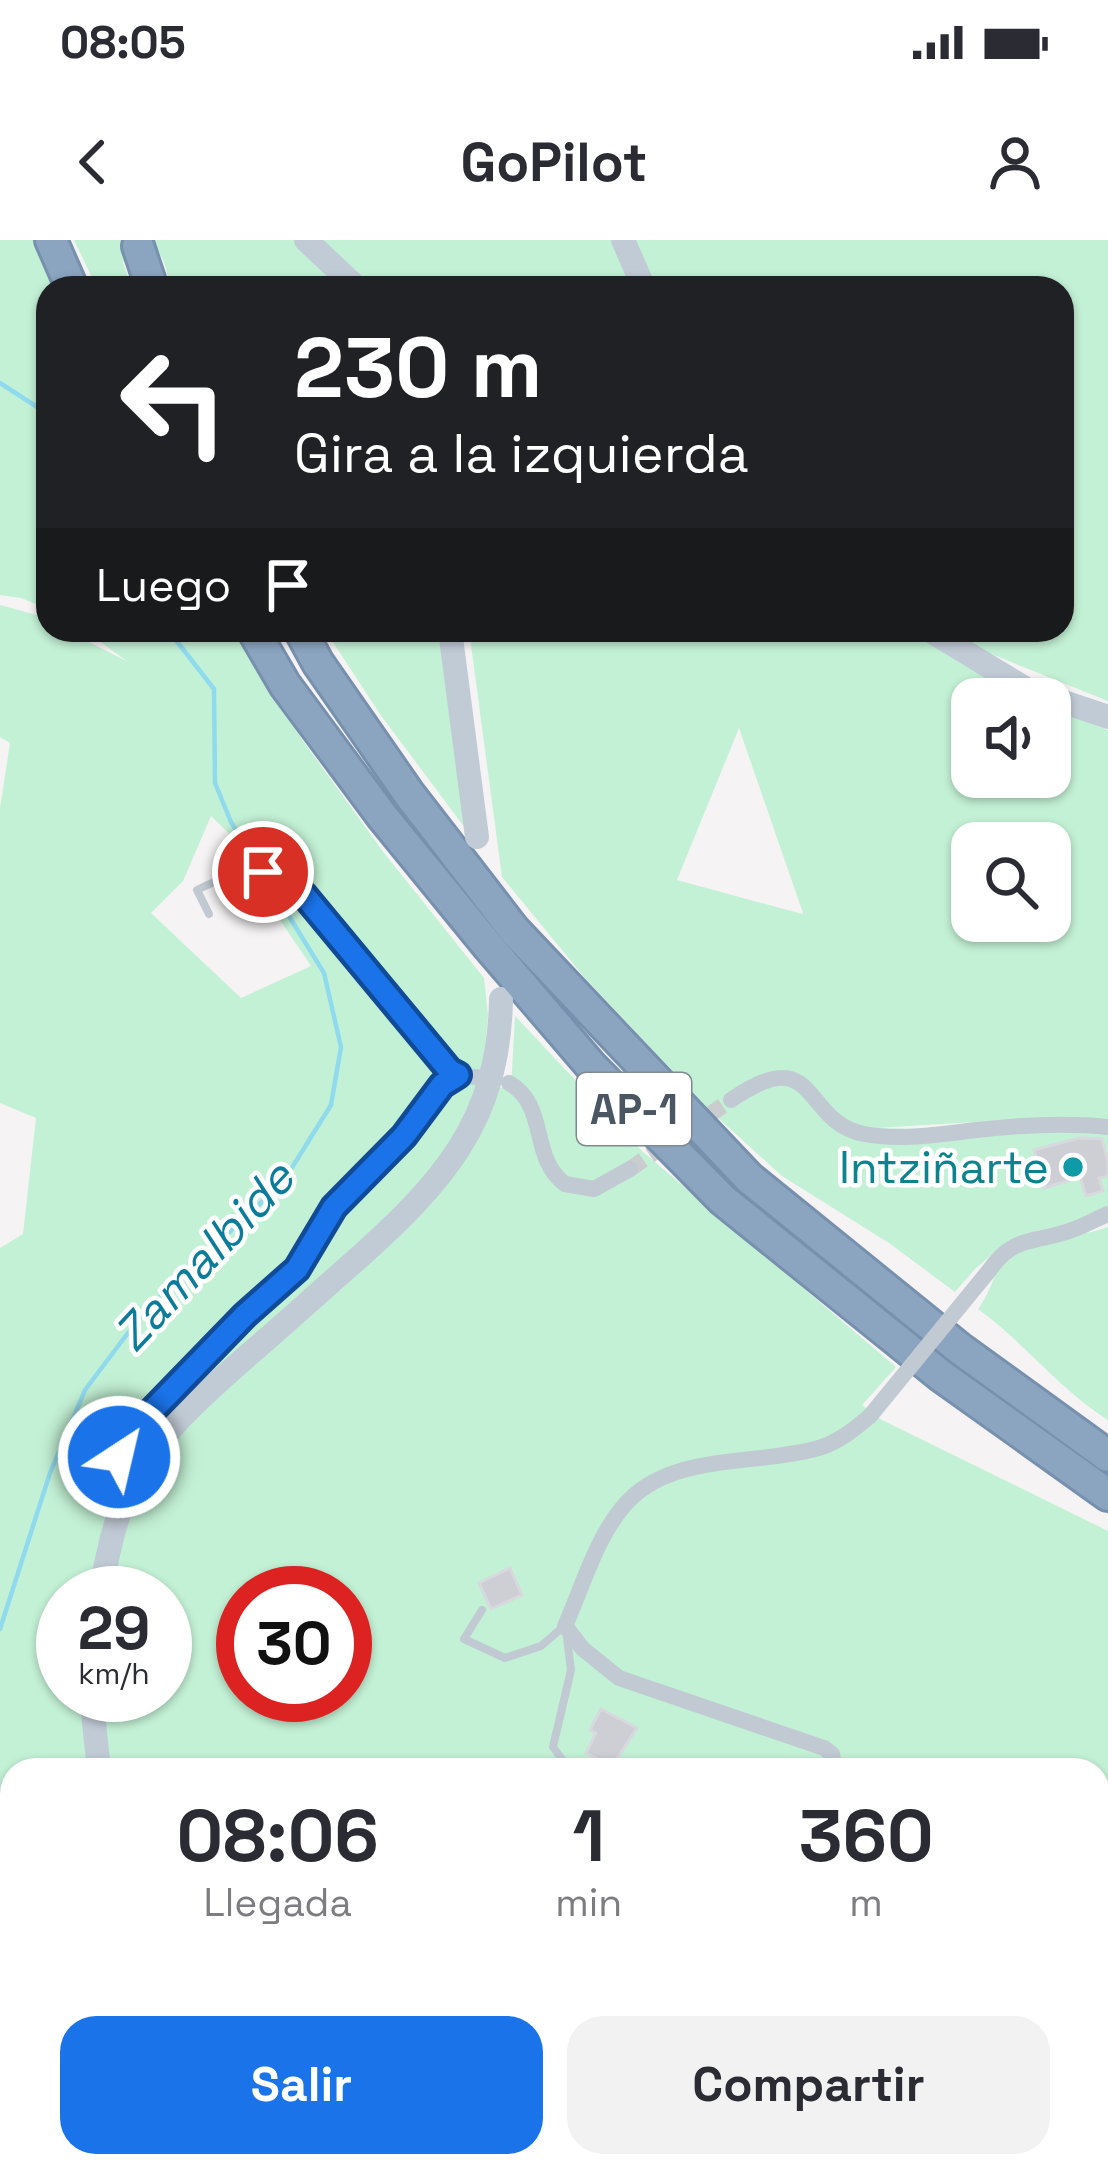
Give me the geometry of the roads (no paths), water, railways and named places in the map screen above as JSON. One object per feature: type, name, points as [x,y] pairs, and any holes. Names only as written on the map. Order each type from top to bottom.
[{"type":"highway","points":[[51,240],[67,276]]},
{"type":"highway","points":[[138,246],[148,276]]},
{"type":"highway","name":"AP-1","points":[[260,642],[285,685],[382,816],[490,947],[592,1067],[723,1200],[940,1376],[1108,1495]]},
{"type":"highway","name":"AP-1","points":[[307,642],[409,794],[514,930],[749,1178],[959,1348],[1108,1456]]},
{"type":"main road","points":[[306,240],[344,276]]},
{"type":"main road","points":[[623,240],[639,276]]},
{"type":"main road","points":[[452,642],[477,837]]},
{"type":"main road","points":[[949,642],[1028,690],[1108,718]]},
{"type":"main road","points":[[106,1566],[116,1523],[135,1477],[164,1435],[393,1227],[443,1175],[472,1128],[489,1088],[500,1039],[501,999]]},
{"type":"main road","points":[[93,1722],[95,1758]]},
{"type":"street","points":[[135,1477],[119,1457],[119,1442],[129,1428],[147,1416],[297,1269],[334,1207],[404,1136],[442,1085],[458,1075],[484,1078]]},
{"type":"street","points":[[731,1100],[755,1083],[780,1077],[803,1084],[836,1120],[865,1135],[940,1135],[1058,1124],[1108,1127]]},
{"type":"street","points":[[509,1083],[534,1111],[548,1166],[566,1184],[594,1189],[630,1169]]},
{"type":"street","points":[[833,1758],[824,1748],[619,1678],[583,1648],[565,1626],[614,1520],[638,1492],[678,1472],[814,1450],[849,1434],[870,1416],[997,1259],[1023,1240],[1074,1230],[1108,1214]]},
{"type":"lane","points":[[209,914],[197,890],[218,879],[263,872],[287,881],[458,1075]]},
{"type":"lane","points":[[482,1610],[464,1639],[505,1658],[541,1646],[565,1626]]},
{"type":"lane","points":[[561,1758],[553,1747],[571,1670],[565,1626]]},
{"type":"waterway","name":"Zamalbide","points":[[0,383],[36,406]]},
{"type":"waterway","name":"Zamalbide","points":[[0,1629],[50,1473],[85,1390],[143,1313],[283,1182],[331,1105],[341,1047],[324,973],[231,822],[215,783],[214,689],[177,642]]},
{"type":"tunnel","points":[[630,1169],[731,1100]]},
{"type":"place","name":"Intziñarte","points":[[1073,1167]]}]
